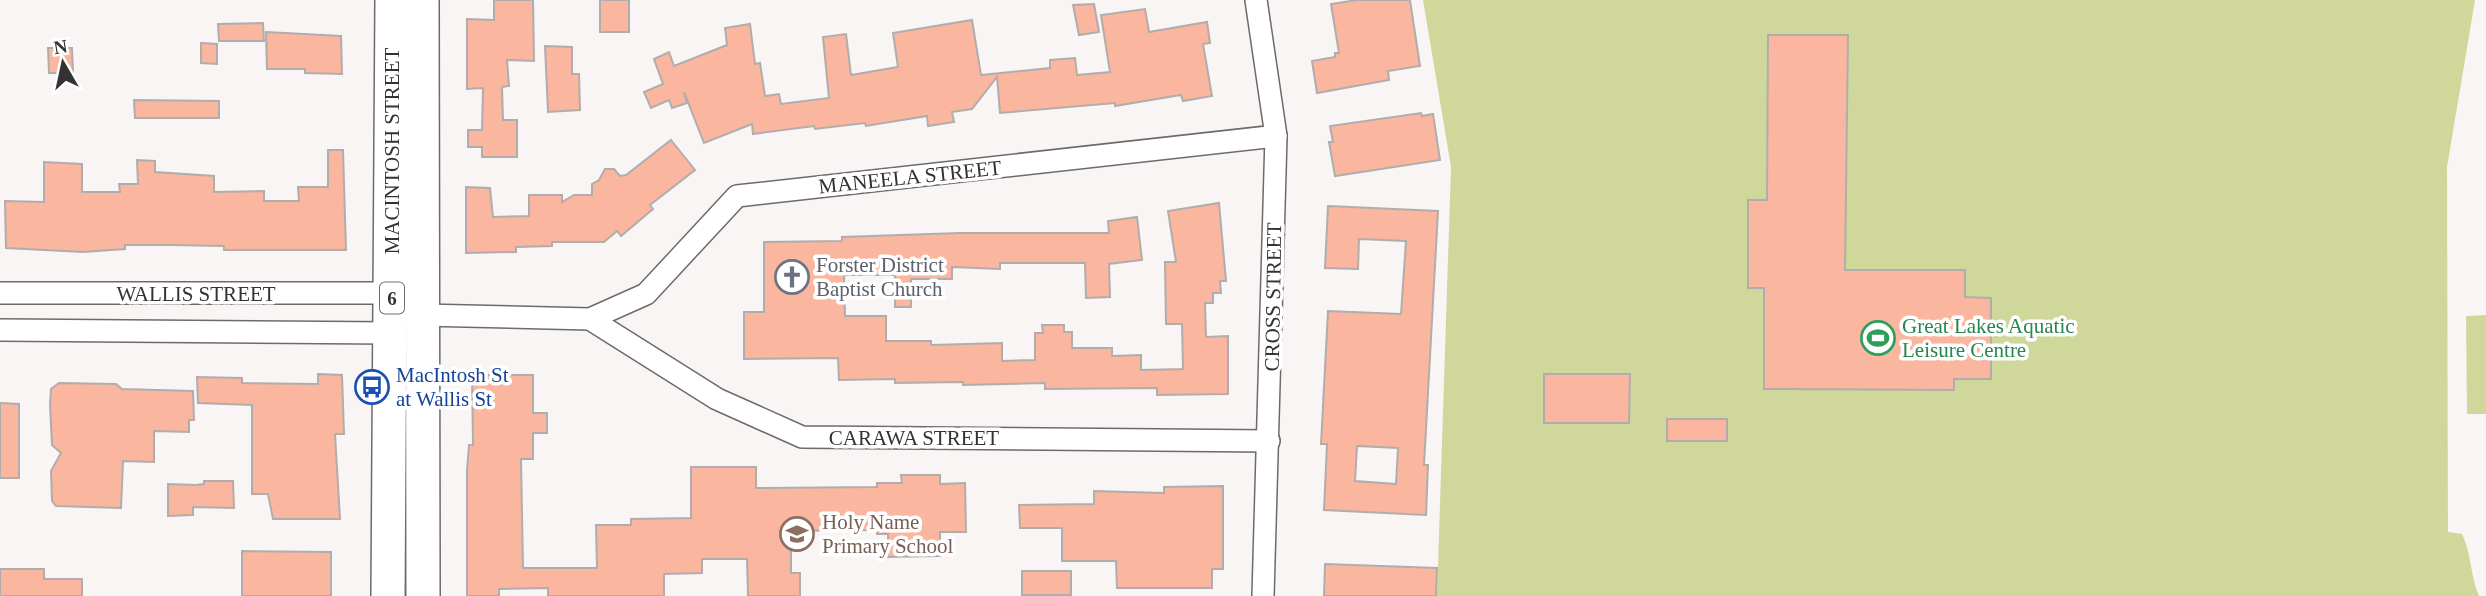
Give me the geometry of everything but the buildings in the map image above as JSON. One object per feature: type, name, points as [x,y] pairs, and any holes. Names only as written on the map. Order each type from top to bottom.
[{"type":"main road","name":"MACINTOSH STREET","points":[[388,596],[392,333],[392,0]]},
{"type":"main road","name":"MACINTOSH STREET","points":[[422,0],[423,596]]},
{"type":"street","name":"CROSS STREET","points":[[1256,0],[1276,136],[1263,596]]},
{"type":"street","name":"MANEELA STREET","points":[[590,319],[646,295],[737,196],[1276,136]]},
{"type":"street","name":"WALLIS STREET","points":[[0,293],[392,293]]},
{"type":"street","points":[[422,315],[590,319]]},
{"type":"street","name":"CARAWA STREET","points":[[590,319],[717,399],[802,437],[1269,441]]},
{"type":"street","name":"WALLIS STREET","points":[[0,330],[392,333]]},
{"type":"green space","points":[[1423,0],[2475,0],[2447,167],[2448,532],[2462,534],[2479,596],[1437,596],[1451,167]]},
{"type":"green space","points":[[2486,315],[2486,414],[2467,414],[2466,316]]},
{"type":"place","name":"Forster District Baptist Church","points":[[792,277]]},
{"type":"place","name":"Great Lakes Aquatic Leisure Centre","points":[[1878,338]]},
{"type":"place","name":"MacIntosh St at Wallis St","points":[[372,387]]},
{"type":"place","name":"Holy Name Primary School","points":[[797,534]]}]
